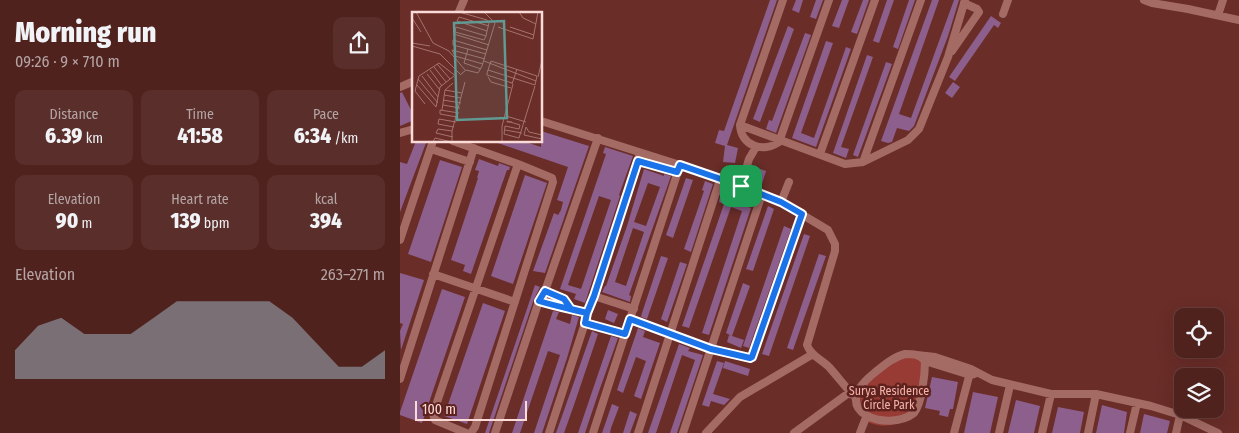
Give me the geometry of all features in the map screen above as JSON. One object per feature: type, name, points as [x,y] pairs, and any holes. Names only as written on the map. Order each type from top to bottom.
[{"type":"street","points":[[459,12],[464,0]]},
{"type":"street","points":[[783,0],[740,125],[740,132],[743,138],[756,147],[775,145],[781,140],[829,0]]},
{"type":"street","points":[[820,154],[876,0]]},
{"type":"street","points":[[863,162],[921,0]]},
{"type":"street","points":[[1003,14],[1008,0]]},
{"type":"street","points":[[1144,0],[1239,20]]},
{"type":"street","points":[[1218,15],[1223,0]]},
{"type":"street","points":[[740,125],[845,164],[863,162],[908,140],[917,132],[948,57],[965,2],[978,9],[979,12],[948,57]]},
{"type":"street","points":[[400,87],[412,82]]},
{"type":"street","points":[[542,121],[598,138],[639,157],[741,186],[781,202],[828,230],[835,244],[835,251],[808,340],[809,350],[827,365],[853,395],[857,409],[868,422],[883,428],[891,427],[898,425],[913,415],[917,406],[925,370],[930,360]]},
{"type":"street","points":[[495,433],[539,301],[545,291],[598,138]]},
{"type":"street","points":[[456,142],[552,178],[553,182],[475,427],[471,433]]},
{"type":"street","points":[[400,240],[432,145],[470,162]]},
{"type":"street","points":[[741,186],[756,147]]},
{"type":"street","points":[[400,380],[474,148]]},
{"type":"street","points":[[549,433],[639,157]]},
{"type":"street","points":[[466,433],[435,420],[433,414],[518,164]]},
{"type":"street","points":[[593,433],[679,168]]},
{"type":"street","points":[[638,433],[720,180]]},
{"type":"street","points":[[781,202],[789,182]]},
{"type":"street","points":[[717,190],[758,203]]},
{"type":"street","points":[[683,433],[762,194]]},
{"type":"street","points":[[630,319],[711,349],[746,359],[752,357],[802,214]]},
{"type":"street","points":[[433,274],[515,302]]},
{"type":"street","points":[[545,291],[564,299],[571,309]]},
{"type":"street","points":[[594,296],[634,309]]},
{"type":"street","points":[[539,301],[587,313]]},
{"type":"street","points":[[585,323],[625,334]]},
{"type":"street","points":[[794,433],[853,395],[866,380],[884,365],[900,356],[917,355],[1010,385],[1050,394],[1096,394],[1157,407],[1174,413]]},
{"type":"street","points":[[706,433],[740,396],[814,356]]},
{"type":"street","points":[[954,433],[973,372]]},
{"type":"street","points":[[999,433],[1010,385]]},
{"type":"street","points":[[1042,433],[1050,394]]},
{"type":"street","points":[[1088,433],[1096,394]]},
{"type":"street","points":[[1130,433],[1137,403]]},
{"type":"street","points":[[1176,433],[1179,418]]},
{"type":"street","points":[[1186,418],[1218,433]]},
{"type":"street","points":[[860,433],[868,422]]},
{"type":"street","points":[[868,422],[868,433]]},
{"type":"green space","name":"Surya Residence Circle Park","points":[[900,356],[923,358],[917,405],[912,414],[896,424],[886,426],[867,422],[857,408],[858,392]]},
{"type":"building","points":[[770,0],[777,0],[727,145],[738,148],[735,163],[723,162],[725,146],[715,143],[719,130],[724,131]]},
{"type":"building","points":[[796,0],[803,0],[799,13],[792,10]]},
{"type":"building","points":[[816,0],[823,0],[816,19],[810,17]]},
{"type":"building","points":[[842,0],[849,0],[839,28],[832,26]]},
{"type":"building","points":[[863,0],[869,0],[857,34],[851,32]]},
{"type":"building","points":[[887,0],[894,0],[879,43],[873,41]]},
{"type":"building","points":[[909,0],[915,0],[898,49],[893,47]]},
{"type":"building","points":[[932,0],[939,0],[899,114],[911,118],[954,0],[959,0],[948,36],[914,126],[909,131],[897,128],[892,142],[881,141]]},
{"type":"building","points":[[991,16],[1001,23],[998,28],[994,25],[955,81],[949,77]]},
{"type":"building","points":[[788,26],[794,29],[760,122],[753,119]]},
{"type":"building","points":[[805,33],[811,35],[776,133],[766,129],[769,120],[772,121]]},
{"type":"building","points":[[826,41],[833,43],[801,133],[814,138],[846,47],[851,49],[816,147],[792,138]]},
{"type":"building","points":[[867,55],[873,57],[841,147],[849,149],[846,158],[833,153]]},
{"type":"building","points":[[886,62],[892,64],[858,157],[853,155]]},
{"type":"building","points":[[953,82],[960,87],[952,98],[945,93]]},
{"type":"building","points":[[402,92],[412,112],[412,121],[400,126],[400,93]]},
{"type":"building","points":[[542,131],[589,146],[545,273],[533,271],[554,213],[558,215],[561,210],[563,202],[557,200],[568,167],[495,142],[526,142],[541,147]]},
{"type":"building","points":[[416,142],[426,143],[400,212],[400,162],[407,164]]},
{"type":"building","points":[[605,147],[633,156],[585,303],[574,299],[576,294],[560,289],[606,154],[603,153]],"holes":[[[599,196],[611,200],[581,289],[568,285]]]},
{"type":"building","points":[[479,159],[498,166],[499,163],[510,167],[507,170],[471,274],[463,271],[465,265],[451,260],[478,178],[479,171],[475,170]]},
{"type":"building","points":[[440,160],[462,167],[431,262],[408,254]]},
{"type":"building","points":[[757,168],[766,171],[762,184],[754,181]]},
{"type":"building","points":[[644,169],[664,176],[664,174],[671,176],[629,295],[631,296],[630,302],[602,292],[606,286]],"holes":[[[648,183],[660,187],[646,226],[634,222]],[[633,228],[644,232],[626,286],[615,282]]]},
{"type":"building","points":[[525,175],[547,183],[513,284],[491,276]]},
{"type":"building","points":[[686,178],[693,180],[673,238],[666,235]]},
{"type":"building","points":[[705,181],[713,184],[691,252],[684,249],[704,191],[702,190]]},
{"type":"building","points":[[720,197],[751,208],[709,335],[702,333],[742,211],[731,207],[689,328],[682,326],[724,204],[719,202]]},
{"type":"building","points":[[768,206],[774,209],[753,271],[746,269]]},
{"type":"building","points":[[784,226],[791,229],[749,348],[743,346]]},
{"type":"building","points":[[804,234],[810,236],[769,356],[762,354]]},
{"type":"building","points":[[819,254],[826,256],[793,350],[787,348]]},
{"type":"building","points":[[661,256],[668,258],[647,319],[641,317]]},
{"type":"building","points":[[680,262],[687,264],[667,322],[661,319]]},
{"type":"building","points":[[400,273],[424,280],[401,350],[400,331],[403,324],[400,323]]},
{"type":"building","points":[[743,283],[750,286],[732,336],[726,333]]},
{"type":"building","points":[[535,285],[540,287],[534,299],[489,433],[485,433]]},
{"type":"building","points":[[442,289],[465,297],[422,423],[400,415],[400,412]]},
{"type":"building","points":[[483,303],[505,311],[467,424],[444,416]]},
{"type":"building","points":[[608,310],[618,314],[614,323],[605,319]]},
{"type":"building","points":[[553,311],[559,312],[556,319],[570,324],[572,315],[579,317],[542,433],[534,433],[560,355],[548,351],[520,433],[512,433]]},
{"type":"building","points":[[638,328],[645,331],[643,337],[660,343],[641,399],[634,396],[646,361],[636,357],[623,393],[617,390]]},
{"type":"building","points":[[592,331],[598,334],[574,405],[564,433],[556,433]]},
{"type":"building","points":[[729,335],[744,340],[741,348],[727,342]]},
{"type":"building","points":[[611,336],[618,338],[585,433],[578,433]]},
{"type":"building","points":[[679,344],[690,348],[688,351],[703,355],[677,433],[670,433],[695,360],[682,355],[656,433],[648,433]]},
{"type":"building","points":[[717,361],[724,363],[713,394],[730,399],[724,405],[711,401],[709,407],[702,405]]},
{"type":"building","points":[[725,361],[750,369],[748,376],[723,368]]},
{"type":"building","points":[[932,377],[958,382],[953,409],[950,409],[948,417],[939,415],[940,411],[925,408]]},
{"type":"building","points":[[973,392],[998,397],[990,433],[964,433]]},
{"type":"building","points":[[1016,400],[1040,406],[1034,433],[1008,433]]},
{"type":"building","points":[[612,404],[619,407],[610,433],[602,433]]},
{"type":"building","points":[[1102,405],[1127,412],[1124,433],[1096,433]]},
{"type":"building","points":[[1058,407],[1084,412],[1080,433],[1052,433]]},
{"type":"building","points":[[630,411],[637,414],[630,433],[623,433]]},
{"type":"building","points":[[1144,414],[1170,421],[1167,433],[1140,433]]},
{"type":"route","points":[[741,186],[680,165],[677,172],[638,161],[587,313],[562,308],[539,301],[545,291],[564,299],[571,309],[587,313],[585,323],[625,334],[630,319],[711,349],[746,359],[752,357],[802,214],[781,202],[741,186]]}]
